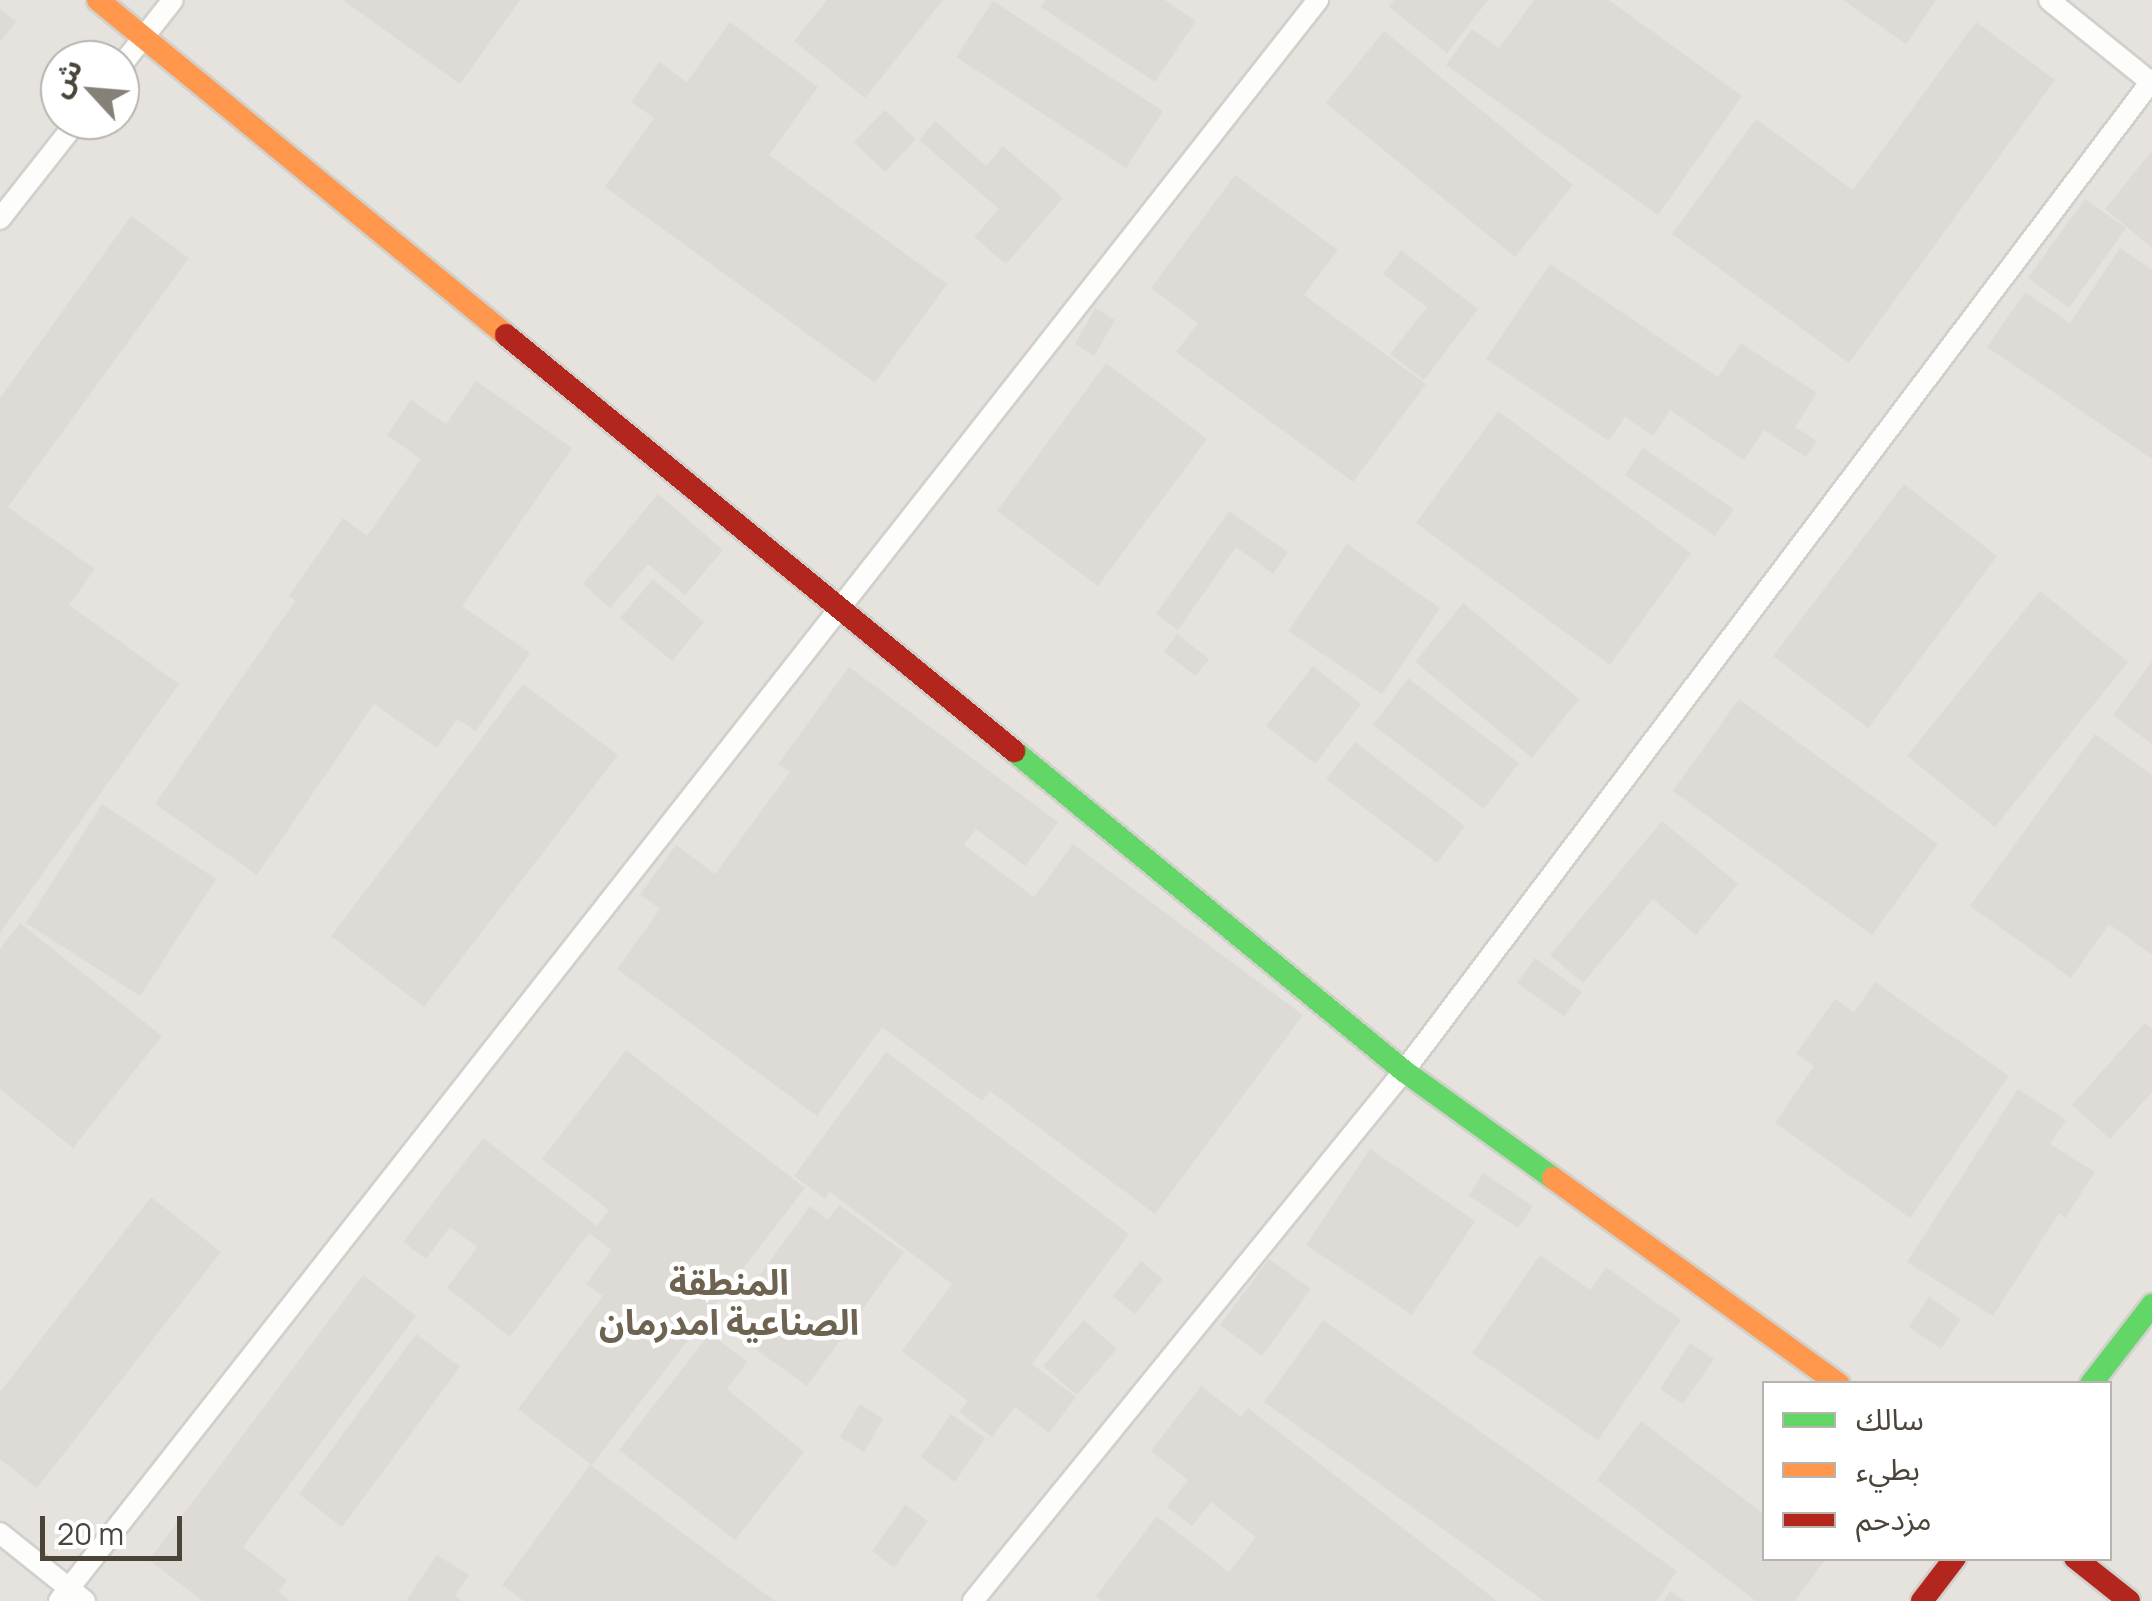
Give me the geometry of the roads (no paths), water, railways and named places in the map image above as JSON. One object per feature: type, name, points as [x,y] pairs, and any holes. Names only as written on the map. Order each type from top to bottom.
[{"type":"street","points":[[98,0],[1404,1071],[1835,1381]]},
{"type":"street","points":[[2093,1381],[2152,1305]]},
{"type":"street","points":[[1922,1601],[1953,1561]]},
{"type":"street","points":[[2079,1561],[2129,1601]]},
{"type":"lane","points":[[140,41],[173,0]]},
{"type":"lane","points":[[0,1533],[71,1597],[1318,0]]},
{"type":"lane","points":[[974,1601],[1404,1071],[2151,82],[2049,0]]},
{"type":"lane","points":[[0,219],[62,140]]},
{"type":"district","name":"المنطقة الصناعية امدرمان","points":[[729,1302]]}]
